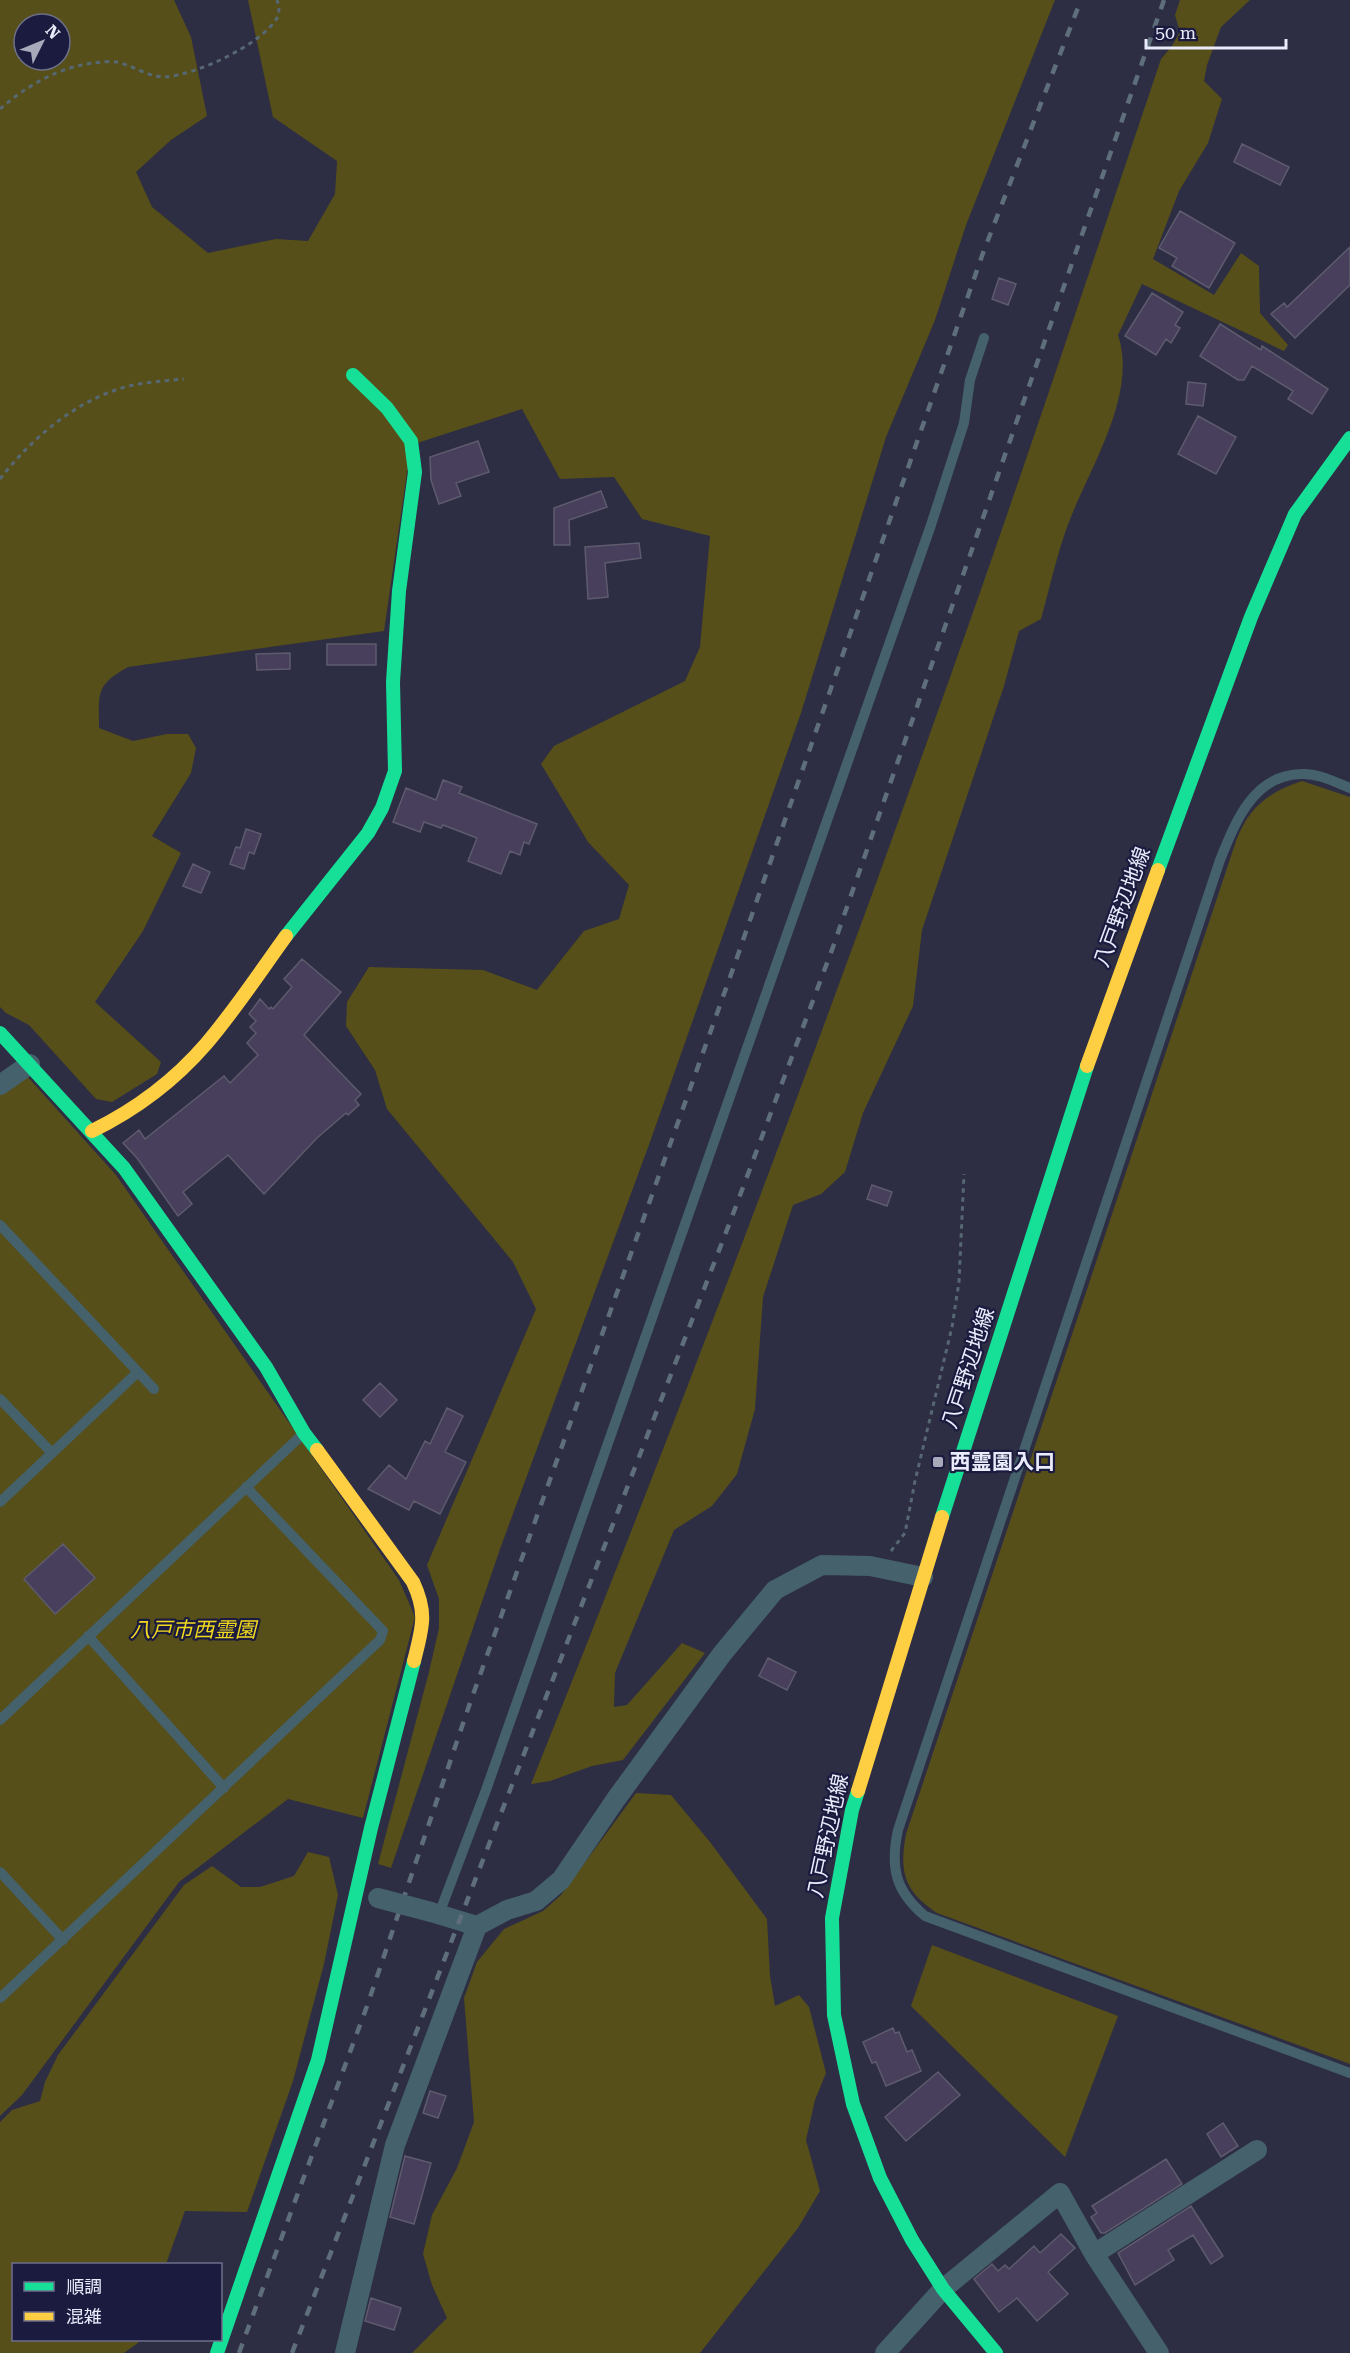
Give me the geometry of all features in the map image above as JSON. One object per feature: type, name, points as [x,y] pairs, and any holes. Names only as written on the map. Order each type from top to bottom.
[{"type":"street","points":[[92,1131],[123,1116],[152,1095],[206,1045],[314,899],[368,833],[382,808],[395,771],[393,682],[399,591],[416,471],[411,441],[387,408],[353,375]]},
{"type":"street","name":"八戸野辺地線","points":[[996,2353],[943,2289],[912,2240],[879,2178],[853,2104],[834,2015],[832,1918],[852,1810],[923,1576],[1095,1042],[1251,617],[1295,514],[1350,438]]},
{"type":"street","points":[[0,1033],[124,1168],[266,1367],[304,1433],[393,1553],[413,1582],[422,1601],[423,1626],[371,1828],[318,2060],[222,2338]]},
{"type":"street","points":[[0,1085],[30,1064]]},
{"type":"street","points":[[345,2353],[394,2145],[477,1926],[507,1910],[536,1901],[561,1880],[616,1799],[722,1654],[775,1590],[822,1565],[878,1567],[923,1576]]},
{"type":"street","points":[[356,1892],[477,1926]]},
{"type":"street","points":[[1094,2254],[1257,2150]]},
{"type":"street","points":[[885,2353],[943,2289],[1060,2193],[1094,2254],[1159,2353]]},
{"type":"lane","points":[[435,1913],[486,1790],[931,525],[964,423],[970,380],[984,338]]},
{"type":"lane","points":[[1350,788],[1320,776],[1300,774],[1280,778],[1258,791],[1246,803],[1235,822],[1220,860],[898,1830],[893,1852],[896,1874],[902,1890],[913,1905],[926,1916],[1350,2073]]},
{"type":"lane","points":[[0,1225],[154,1389]]},
{"type":"lane","points":[[0,1502],[138,1372]]},
{"type":"lane","points":[[0,1399],[52,1453]]},
{"type":"lane","points":[[0,1720],[304,1433]]},
{"type":"lane","points":[[0,1998],[380,1640],[383,1631],[246,1487]]},
{"type":"lane","points":[[88,1636],[224,1788]]},
{"type":"lane","points":[[0,1872],[63,1940]]},
{"type":"path","points":[[0,109],[33,83],[59,72],[92,63],[116,62],[147,74],[163,77],[199,70],[229,56],[277,19],[279,11],[277,0]]},
{"type":"path","points":[[0,479],[46,431],[99,397],[139,384],[184,380]]},
{"type":"path","points":[[878,1567],[905,1533],[952,1327],[959,1282],[964,1173]]},
{"type":"green space","points":[[0,0],[174,0],[191,37],[207,116],[171,140],[136,172],[152,207],[208,253],[276,239],[308,241],[335,194],[337,161],[273,117],[248,0],[1055,0],[966,225],[935,320],[886,437],[801,713],[650,1142],[500,1549],[391,1868],[378,1864],[439,1628],[439,1599],[427,1565],[536,1309],[513,1262],[387,1109],[375,1070],[346,1026],[347,1002],[369,967],[483,970],[537,990],[584,931],[619,919],[629,885],[588,842],[541,764],[554,746],[685,681],[700,647],[710,536],[642,519],[614,477],[560,479],[522,409],[411,445],[384,631],[128,667],[110,679],[101,692],[99,728],[133,741],[167,734],[188,734],[196,748],[191,773],[152,836],[181,853],[143,931],[95,1002],[161,1062],[157,1074],[112,1102],[96,1099],[29,1025],[6,1013],[0,1007]]},
{"type":"green space","points":[[1180,0],[1250,0],[1221,27],[1207,65],[1204,81],[1222,99],[1208,143],[1179,191],[1153,259],[1214,295],[1241,253],[1259,266],[1260,313],[1288,345],[1284,351],[1142,284],[1118,335],[1122,358],[1122,381],[1109,430],[1065,534],[1041,619],[1019,631],[1004,686],[922,930],[913,1006],[863,1113],[845,1172],[821,1194],[793,1205],[763,1297],[755,1409],[737,1474],[712,1506],[674,1530],[615,1673],[614,1707],[627,1705],[682,1643],[705,1653],[623,1760],[592,1766],[550,1781],[531,1784],[704,1343],[870,899],[1000,533],[1161,59],[1180,32],[1175,15]]},
{"type":"green space","points":[[1302,781],[1350,797],[1350,2064],[937,1913],[917,1897],[911,1888],[906,1879],[903,1859],[906,1834],[1236,841],[1253,810],[1269,796]]},
{"type":"green space","name":"八戸市西霊園","points":[[26,1075],[116,1175],[399,1580],[415,1617],[363,1818],[288,1799],[179,1882],[22,2095],[0,2116],[0,1091]]},
{"type":"green space","points":[[636,1793],[671,1795],[710,1842],[767,1919],[770,1976],[775,2006],[799,1995],[809,2007],[826,2073],[815,2100],[806,2140],[820,2191],[798,2228],[700,2353],[412,2353],[447,2318],[432,2285],[423,2254],[432,2215],[457,2168],[474,2122],[464,1998],[477,1962],[504,1929],[543,1911],[561,1895]]},
{"type":"green space","points":[[308,1852],[329,1857],[338,1895],[324,1964],[293,2081],[247,2212],[185,2211],[166,2263],[12,2263],[12,2341],[139,2341],[124,2353],[0,2353],[0,2122],[12,2110],[40,2101],[45,2082],[58,2055],[184,1885],[212,1866],[241,1887],[260,1887],[294,1876]]},
{"type":"green space","points":[[932,1945],[1118,2016],[1065,2157],[911,2006]]},
{"type":"building","points":[[1242,144],[1289,167],[1280,185],[1234,162]]},
{"type":"building","points":[[1180,211],[1235,243],[1209,288],[1172,266],[1177,258],[1159,248]]},
{"type":"building","points":[[1350,247],[1350,285],[1295,338],[1271,314],[1284,303],[1287,307]]},
{"type":"building","points":[[999,278],[1016,284],[1008,305],[992,299]]},
{"type":"building","points":[[1152,293],[1183,312],[1175,325],[1180,328],[1171,343],[1166,339],[1156,355],[1125,336]]},
{"type":"building","points":[[1220,324],[1261,350],[1262,346],[1328,389],[1312,414],[1288,399],[1293,391],[1252,366],[1244,380],[1238,380],[1200,356]]},
{"type":"building","points":[[1188,382],[1206,384],[1203,406],[1186,404]]},
{"type":"building","points":[[1198,416],[1236,437],[1216,474],[1178,454]]},
{"type":"building","points":[[478,441],[489,472],[456,483],[461,496],[439,504],[431,480],[430,457]]},
{"type":"building","points":[[601,491],[607,507],[569,520],[570,545],[554,545],[554,508]]},
{"type":"building","points":[[639,543],[641,558],[605,563],[608,597],[588,599],[585,547]]},
{"type":"building","points":[[327,644],[376,644],[376,665],[327,665]]},
{"type":"building","points":[[290,653],[290,669],[257,670],[256,654]]},
{"type":"building","points":[[443,780],[462,787],[459,793],[537,824],[529,844],[524,842],[520,855],[510,851],[501,874],[468,861],[477,838],[443,825],[441,828],[424,822],[420,832],[393,822],[406,788],[436,800]]},
{"type":"building","points":[[246,829],[261,834],[254,854],[249,852],[244,869],[230,864],[236,847],[240,848]]},
{"type":"building","points":[[193,864],[210,872],[201,893],[183,886]]},
{"type":"building","points":[[302,959],[341,992],[304,1035],[361,1094],[355,1100],[359,1105],[317,1138],[264,1194],[228,1155],[183,1192],[192,1204],[178,1216],[137,1158],[123,1143],[139,1130],[145,1139],[224,1076],[230,1083],[258,1055],[247,1043],[256,1033],[250,1027],[256,1021],[249,1014],[260,999],[269,1009],[271,1007],[273,1009],[292,987],[284,979]]},
{"type":"building","points":[[872,1185],[892,1192],[887,1206],[867,1199]]},
{"type":"building","points":[[380,1383],[397,1400],[380,1417],[363,1400]]},
{"type":"building","points":[[447,1408],[463,1416],[445,1452],[466,1462],[440,1514],[414,1501],[409,1510],[368,1489],[389,1465],[406,1479],[425,1441],[430,1444]]},
{"type":"building","points":[[63,1544],[95,1578],[55,1614],[24,1579]]},
{"type":"building","points":[[768,1658],[796,1672],[787,1690],[759,1676]]},
{"type":"building","points":[[893,2028],[895,2033],[899,2032],[907,2052],[912,2050],[921,2071],[886,2086],[876,2062],[872,2063],[863,2042]]},
{"type":"building","points":[[938,2072],[960,2095],[906,2141],[885,2117]]},
{"type":"building","points":[[430,2091],[446,2096],[438,2118],[423,2113]]},
{"type":"building","points":[[1223,2123],[1238,2146],[1221,2157],[1207,2134]]},
{"type":"building","points":[[405,2156],[431,2163],[414,2224],[390,2217]]},
{"type":"building","points":[[1166,2159],[1182,2184],[1105,2233],[1101,2233],[1091,2217],[1097,2213],[1092,2206]]},
{"type":"building","points":[[1191,2206],[1223,2256],[1211,2264],[1193,2235],[1168,2250],[1174,2260],[1135,2285],[1118,2253]]},
{"type":"building","points":[[1061,2234],[1075,2248],[1048,2272],[1068,2294],[1037,2321],[1017,2298],[999,2312],[974,2279],[992,2264],[998,2271],[1005,2265],[1009,2269],[1034,2246],[1040,2253]]},
{"type":"building","points":[[371,2298],[401,2308],[394,2330],[365,2321]]},
{"type":"railway","points":[[239,2353],[367,2006],[470,1703],[734,966],[983,253],[1081,0]]},
{"type":"railway","points":[[292,2353],[730,1222],[833,947],[1164,0]]},
{"type":"traffic: fast","points":[[286,936],[368,833],[382,808],[395,771],[393,682],[399,591],[415,472],[411,441],[387,408],[353,375]]},
{"type":"traffic: fast","points":[[1158,870],[1251,617],[1295,514],[1350,438]]},
{"type":"traffic: fast","points":[[0,1033],[124,1168],[266,1367],[304,1433],[317,1450]]},
{"type":"traffic: fast","points":[[942,1517],[1087,1066]]},
{"type":"traffic: fast","points":[[222,2338],[318,2060],[371,1828],[414,1661]]},
{"type":"traffic: fast","points":[[858,1791],[852,1810],[832,1918],[834,2015],[853,2104],[880,2178],[912,2240],[943,2289],[996,2353]]},
{"type":"traffic: fast","points":[[217,2353],[221,2341]]},
{"type":"traffic: slow","points":[[1087,1066],[1158,870]]},
{"type":"traffic: slow","points":[[92,1131],[153,1094],[194,1058],[227,1018],[286,936]]},
{"type":"traffic: slow","points":[[317,1450],[413,1582],[422,1612],[421,1630],[414,1661]]},
{"type":"traffic: slow","points":[[858,1791],[942,1517]]},
{"type":"place","name":"西霊園入口","points":[[938,1462]]}]
